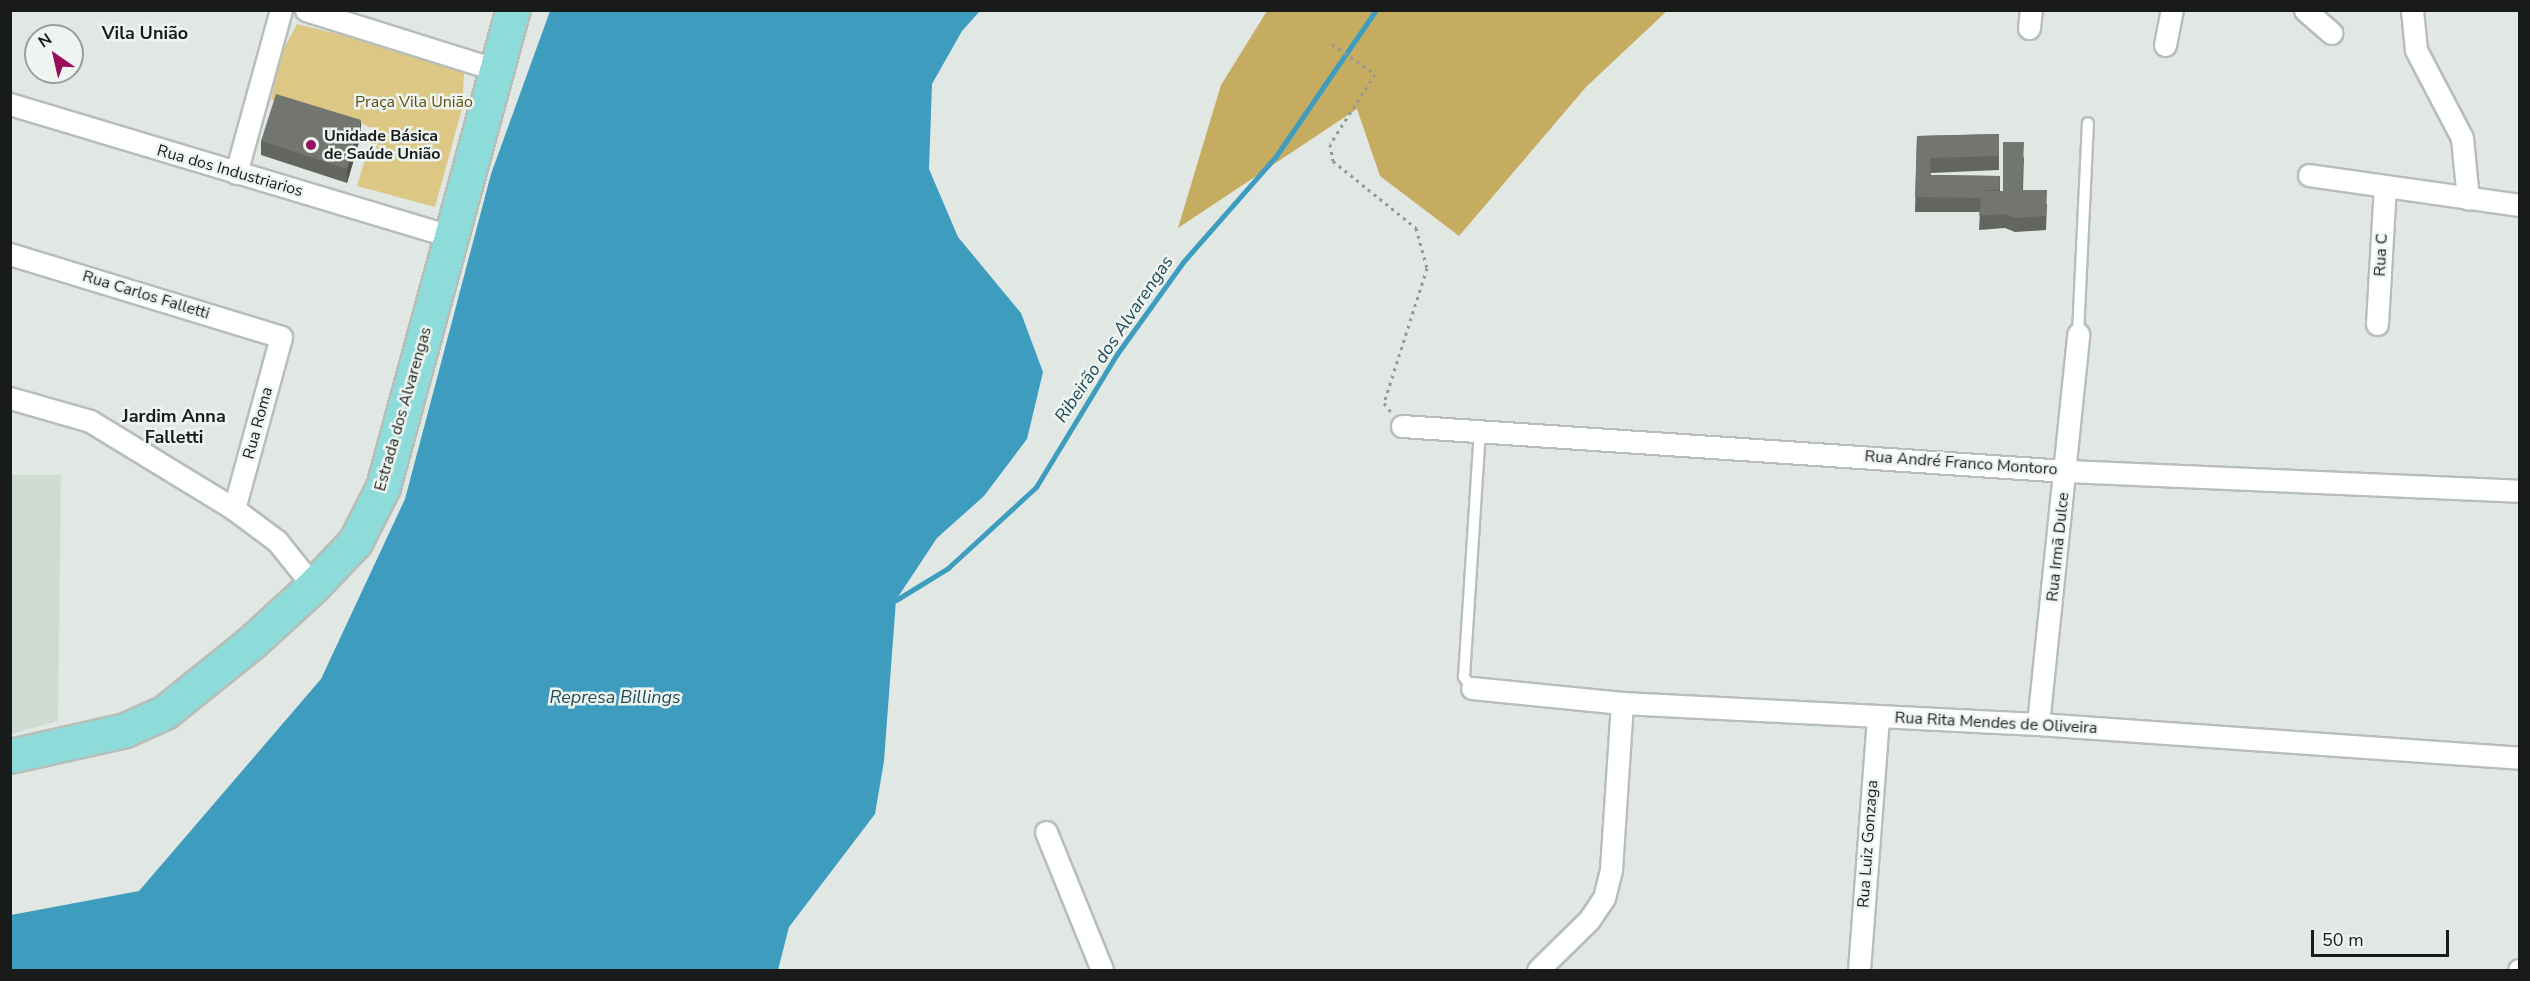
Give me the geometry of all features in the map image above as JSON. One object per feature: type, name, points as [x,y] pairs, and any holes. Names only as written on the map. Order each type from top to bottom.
[{"type":"main road","name":"Estrada dos Alvarengas","points":[[10,756],[124,730],[165,712],[314,586],[354,542],[382,487],[513,10]]},
{"type":"street","points":[[236,173],[281,10]]},
{"type":"street","points":[[2165,45],[2172,10]]},
{"type":"street","points":[[2305,10],[2331,33]]},
{"type":"street","points":[[2412,10],[2416,50],[2462,138],[2468,199]]},
{"type":"street","points":[[314,12],[497,70]]},
{"type":"street","name":"Rua dos Industriarios","points":[[10,104],[451,236]]},
{"type":"street","points":[[2309,175],[2520,205]]},
{"type":"street","name":"Rua C","points":[[2378,324],[2385,187]]},
{"type":"street","name":"Rua Carlos Falletti","points":[[10,254],[281,337]]},
{"type":"street","name":"Rua Irmã Dulce","points":[[2038,724],[2066,471],[2078,334]]},
{"type":"street","name":"Rua Roma","points":[[234,509],[281,337]]},
{"type":"street","points":[[10,398],[90,421],[234,509],[277,541],[314,586]]},
{"type":"street","name":"Rua André Franco Montoro","points":[[1402,426],[2066,471],[2520,491]]},
{"type":"street","name":"Rua Rita Mendes de Oliveira","points":[[1472,688],[1622,703],[2038,724],[2520,758]]},
{"type":"street","points":[[1538,970],[1589,920],[1604,897],[1611,869],[1622,703]]},
{"type":"street","name":"Rua Luiz Gonzaga","points":[[1860,970],[1878,717]]},
{"type":"street","points":[[1046,832],[1102,970]]},
{"type":"lane","points":[[2078,334],[2088,123]]},
{"type":"lane","points":[[1472,688],[1464,677],[1480,431]]},
{"type":"path","points":[[1332,44],[1375,74],[1330,144],[1333,161],[1416,228],[1427,268],[1384,403],[1402,426]]},
{"type":"shaded area","points":[[1267,11],[1667,11],[1586,87],[1459,236],[1380,176],[1357,109],[1178,228],[1221,85]]},
{"type":"shaded area","points":[[10,475],[61,475],[58,721],[11,734]]},
{"type":"green space","name":"Praça Vila União","points":[[297,24],[450,62],[464,74],[462,109],[435,207],[357,186],[374,129],[329,110],[271,100],[282,52]]},
{"type":"water","name":"Represa Billings","points":[[550,11],[980,11],[962,31],[932,84],[929,169],[958,237],[1021,313],[1043,372],[1027,439],[984,496],[937,538],[896,600],[884,761],[875,814],[789,927],[778,970],[11,970],[11,915],[139,891],[321,679],[405,499],[491,174]]},
{"type":"building","name":"Unidade Básica de Saúde União","points":[[276,94],[361,120],[347,169],[261,141]]},
{"type":"building","points":[[1999,134],[1999,156],[1930,158],[1931,175],[2000,176],[1999,189],[1983,191],[2003,191],[2003,142],[2024,142],[2022,190],[2047,190],[2046,216],[2015,218],[2005,214],[1979,216],[1981,198],[1915,197],[1917,136]]},
{"type":"waterway","name":"Ribeirão dos Alvarengas","points":[[896,600],[948,568],[1036,487],[1117,354],[1183,262],[1276,156],[1376,10]]},
{"type":"place","name":"Unidade Básica de Saúde União","points":[[311,145]]},
{"type":"district","name":"Vila União","points":[[145,33]]},
{"type":"district","name":"Jardim Anna Falletti","points":[[174,427]]}]
